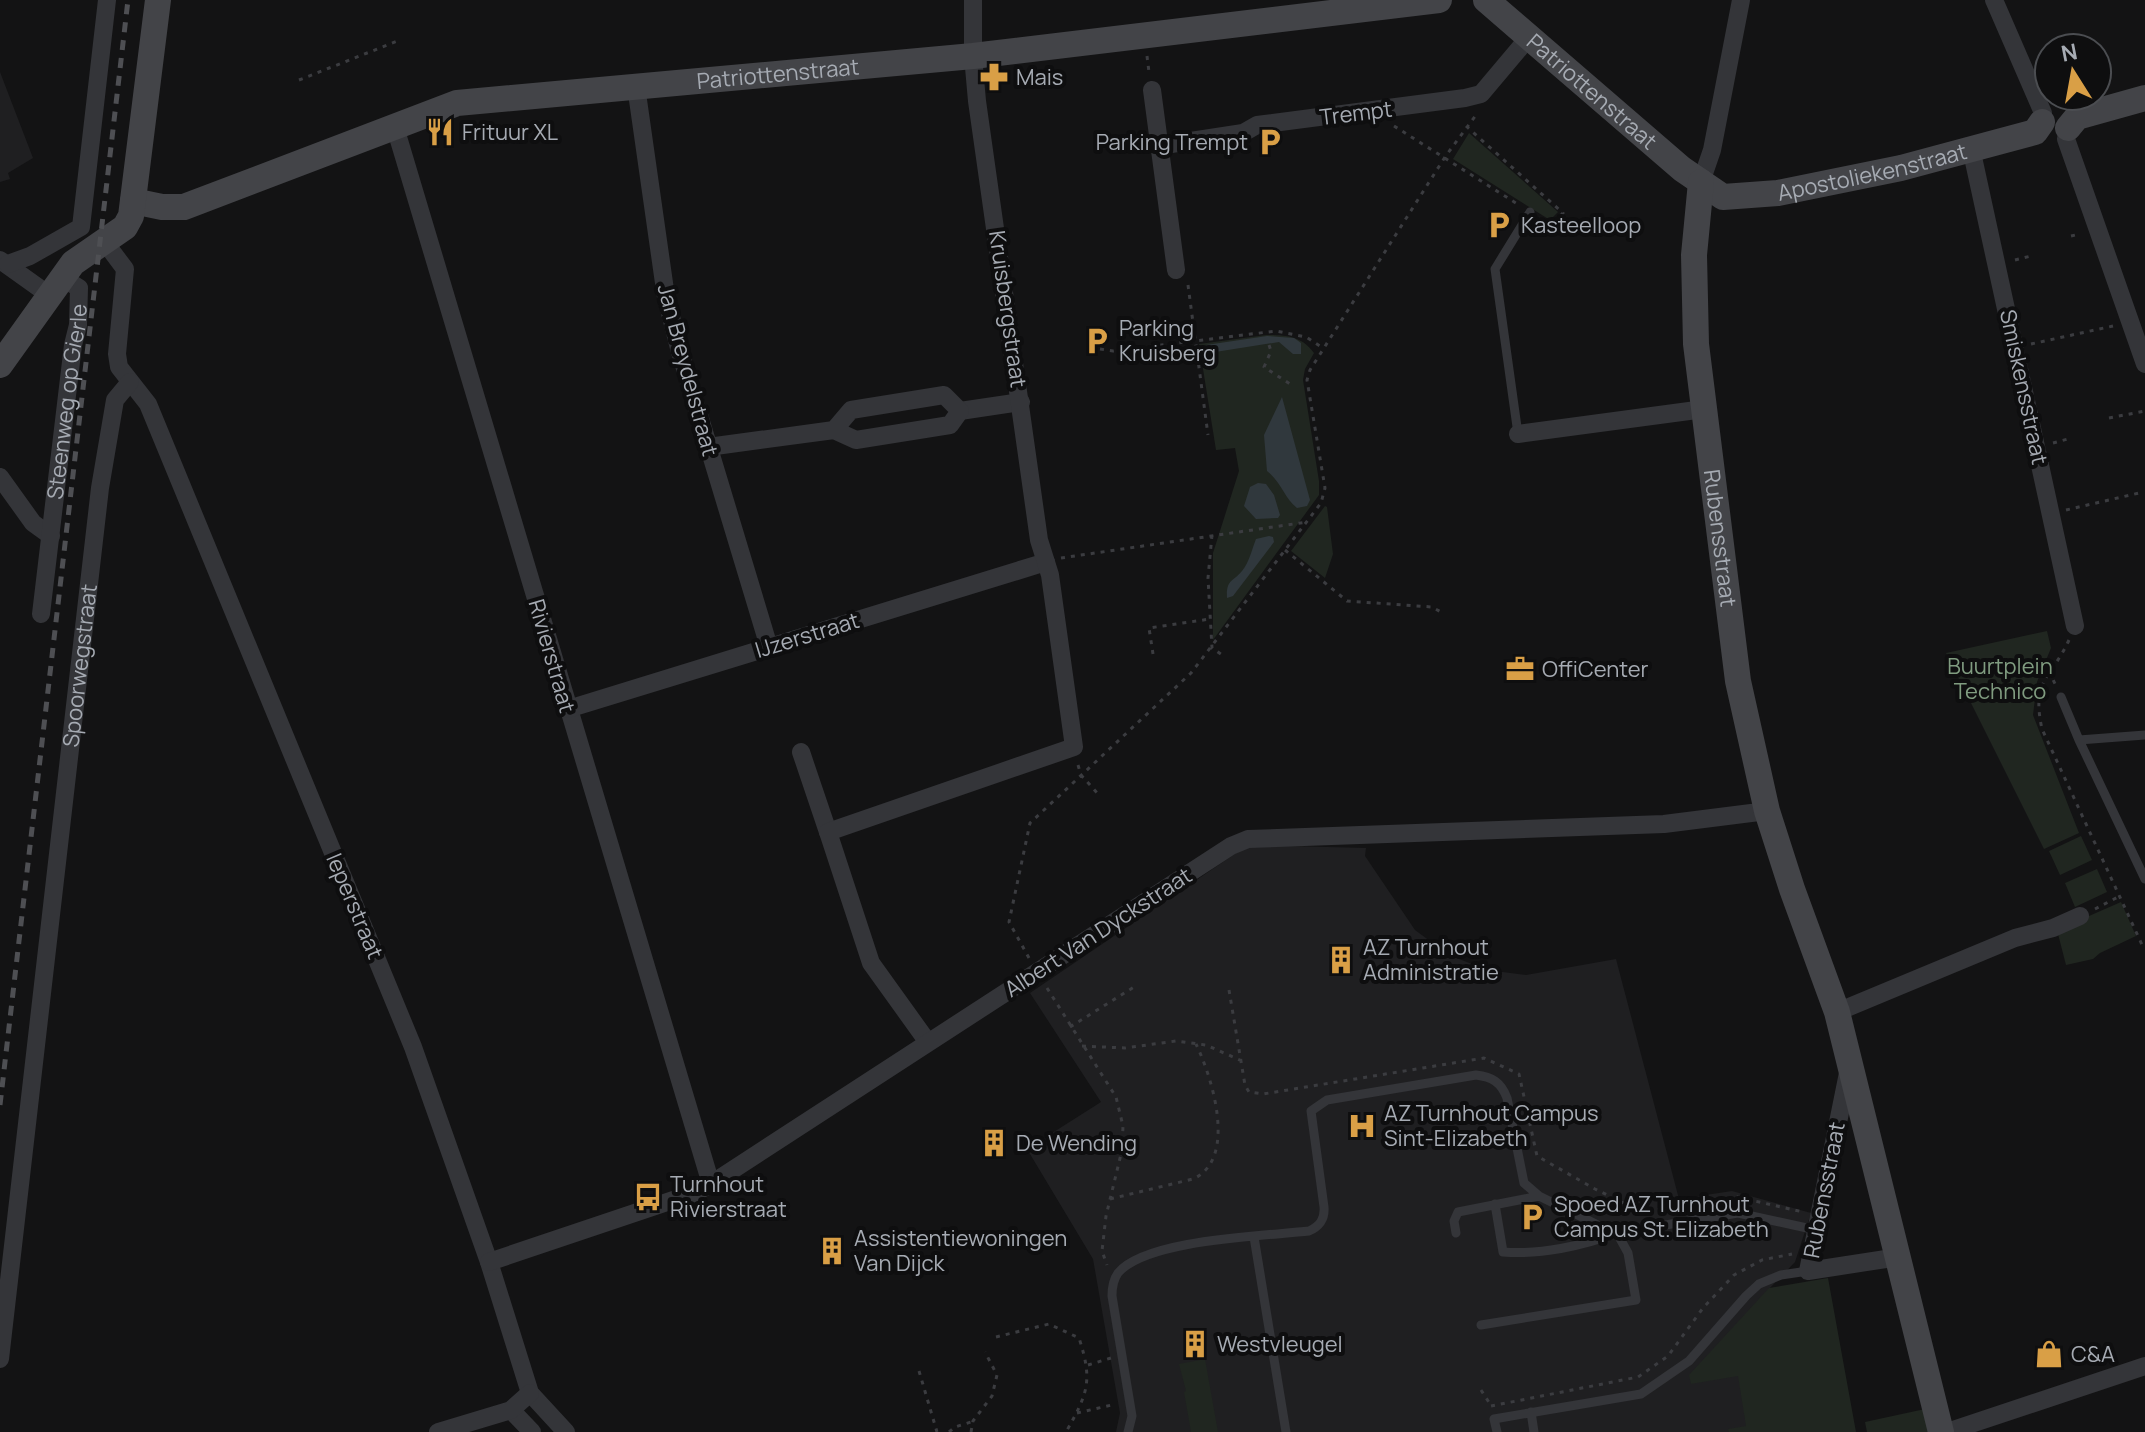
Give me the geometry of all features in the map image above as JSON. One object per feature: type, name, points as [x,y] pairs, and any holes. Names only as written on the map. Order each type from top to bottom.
[{"type":"street","points":[[4,262],[30,256],[81,227],[107,0]]},
{"type":"street","points":[[130,382],[119,367],[117,354],[125,269],[104,241],[125,227],[131,216],[158,0]]},
{"type":"street","name":"Kruisbergstraat","points":[[973,0],[973,56],[1039,540],[1046,562],[1074,747]]},
{"type":"street","name":"Patriottenstraat","points":[[133,201],[162,207],[184,207],[457,103],[973,56],[1439,0]]},
{"type":"street","name":"Patriottenstraat","points":[[1486,0],[1701,182]]},
{"type":"street","name":"Rubensstraat","points":[[1741,0],[1712,150],[1701,182],[1693,306],[1738,681],[1767,811],[1837,1012],[1944,1432]]},
{"type":"street","points":[[1994,0],[2043,113],[2042,122]]},
{"type":"street","name":"Trempt","points":[[1158,146],[1243,133],[1257,125],[1481,94],[1529,37]]},
{"type":"street","name":"Jan Breydelstraat","points":[[636,86],[666,297],[769,647]]},
{"type":"street","points":[[1152,90],[1176,270]]},
{"type":"street","points":[[2145,98],[2077,117],[2068,128],[2066,139],[2145,364]]},
{"type":"street","name":"Apostoliekenstraat","points":[[1701,182],[1723,197],[1778,193],[1901,168],[2035,132],[2042,122]]},
{"type":"street","name":"Rivierstraat","points":[[395,127],[711,1184]]},
{"type":"street","name":"Smiskensstraat","points":[[1971,148],[2075,626]]},
{"type":"street","name":"Steenweg op Gierle","points":[[0,365],[73,263],[104,241]]},
{"type":"street","points":[[4,262],[55,286]]},
{"type":"street","name":"Steenweg op Gierle","points":[[41,614],[73,345],[78,325],[79,288],[55,286]]},
{"type":"street","name":"Ieperstraat","points":[[130,382],[148,404],[400,1016],[453,1156],[530,1393],[566,1432]]},
{"type":"street","name":"Spoorwegstraat","points":[[0,1359],[100,488],[115,400],[130,382]]},
{"type":"street","points":[[834,430],[851,410],[944,395],[960,411]]},
{"type":"street","points":[[708,447],[834,430],[856,440],[950,425],[960,411],[1021,402]]},
{"type":"street","points":[[1518,434],[1704,409]]},
{"type":"street","name":"Steenweg op Gierle","points":[[0,477],[33,523],[51,536]]},
{"type":"street","name":"IJzerstraat","points":[[568,709],[1046,562]]},
{"type":"street","points":[[828,832],[1074,747]]},
{"type":"street","points":[[801,752],[871,963],[927,1041]]},
{"type":"street","name":"Albert Van Dyckstraat","points":[[489,1262],[694,1193],[711,1184],[927,1041],[1231,846],[1248,839],[1664,824],[1767,811]]},
{"type":"street","points":[[1837,1012],[2015,938],[2053,928],[2080,916]]},
{"type":"street","name":"Rubensstraat","points":[[1849,1066],[1808,1271],[1899,1257]]},
{"type":"street","points":[[1944,1432],[2145,1366]]},
{"type":"street","points":[[438,1432],[511,1410],[530,1393]]},
{"type":"street","points":[[511,1410],[532,1432]]},
{"type":"lane","points":[[1518,434],[1495,269],[1530,212]]},
{"type":"lane","points":[[2061,697],[2145,879]]},
{"type":"lane","points":[[2079,740],[2145,735]]},
{"type":"lane","points":[[1128,1432],[1132,1416],[1112,1284],[1128,1266],[1161,1250],[1309,1231],[1322,1221],[1324,1207],[1311,1111],[1327,1100],[1476,1075],[1487,1077],[1503,1088],[1524,1183],[1539,1196],[1617,1233],[1628,1253],[1636,1300],[1481,1325]]},
{"type":"lane","points":[[1456,1233],[1454,1221],[1458,1212],[1539,1196]]},
{"type":"lane","points":[[1495,1204],[1503,1252],[1524,1254],[1596,1241],[1617,1233],[1738,1213],[1818,1223]]},
{"type":"lane","points":[[1254,1237],[1286,1432]]},
{"type":"lane","points":[[1497,1432],[1494,1419],[1641,1394],[1689,1361],[1759,1284],[1781,1275],[1808,1271]]},
{"type":"lane","points":[[1531,1412],[1534,1432]]},
{"type":"path","points":[[1144,36],[1152,90]]},
{"type":"path","points":[[299,80],[400,40]]},
{"type":"path","points":[[1112,1284],[1102,1251],[1122,1150],[1123,1126],[1116,1097],[1070,1027],[1009,922],[1030,823],[1191,673],[1321,503],[1325,488],[1307,380],[1310,370],[1445,157],[1484,106]]},
{"type":"path","points":[[1371,111],[1552,226],[1563,213],[1466,126]]},
{"type":"path","points":[[1176,270],[1187,279],[1208,435]]},
{"type":"path","points":[[2015,348],[2132,322]]},
{"type":"path","points":[[1100,349],[1113,351],[1287,331],[1306,337],[1323,348]]},
{"type":"path","points":[[1269,345],[1271,351],[1264,367],[1293,386]]},
{"type":"path","points":[[2109,418],[2145,411]]},
{"type":"path","points":[[2051,513],[2139,493]]},
{"type":"path","points":[[1046,562],[1307,522]]},
{"type":"path","points":[[1212,535],[1208,578],[1212,648]]},
{"type":"path","points":[[1285,550],[1347,601],[1432,607],[1441,612]]},
{"type":"path","points":[[1153,654],[1149,628],[1210,619]]},
{"type":"path","points":[[2075,626],[2039,689],[2038,710],[2042,729],[2144,949]]},
{"type":"path","points":[[1212,648],[1225,657]]},
{"type":"path","points":[[1074,747],[1081,775],[1098,794]]},
{"type":"path","points":[[2080,916],[2120,896]]},
{"type":"path","points":[[1070,1027],[1134,987]]},
{"type":"path","points":[[1229,990],[1245,1085],[1249,1092],[1263,1094],[1484,1058],[1519,1074],[1537,1156],[1595,1189],[1642,1212],[1737,1197],[1818,1223]]},
{"type":"path","points":[[1082,1046],[1125,1048],[1176,1041],[1206,1045],[1242,1061]]},
{"type":"path","points":[[1110,1199],[1193,1179],[1209,1168],[1215,1156],[1217,1137],[1214,1092],[1209,1071],[1196,1044]]},
{"type":"path","points":[[1490,1404],[1638,1377],[1668,1356],[1703,1308],[1734,1275],[1762,1260],[1812,1250]]},
{"type":"path","points":[[996,1337],[1049,1324],[1079,1338],[1088,1365],[1087,1388],[1066,1432]]},
{"type":"path","points":[[971,1432],[973,1421],[992,1396],[997,1375],[985,1352]]},
{"type":"path","points":[[1088,1365],[1121,1355]]},
{"type":"path","points":[[919,1371],[937,1432]]},
{"type":"path","points":[[1481,1390],[1490,1404],[1494,1419]]},
{"type":"path","points":[[1077,1413],[1129,1400]]},
{"type":"path","points":[[949,1432],[973,1421]]},
{"type":"shaded area","points":[[0,72],[33,158],[8,173],[10,179],[0,182]]},
{"type":"shaded area","points":[[1267,336],[1294,338],[1301,343],[1301,354],[1293,354],[1279,342],[1209,353],[1206,350],[1206,345]]},
{"type":"shaded area","points":[[1282,397],[1310,500],[1307,506],[1297,508],[1267,471],[1264,435]]},
{"type":"shaded area","points":[[1258,483],[1266,484],[1274,495],[1280,515],[1278,518],[1256,519],[1244,506],[1250,487]]},
{"type":"shaded area","points":[[1273,537],[1274,542],[1233,596],[1227,598],[1229,584],[1244,568],[1256,539]]},
{"type":"shaded area","name":"AZ Turnhout Campus Sint-Elizabeth","points":[[1248,845],[1366,848],[1365,856],[1415,930],[1449,955],[1487,970],[1526,975],[1616,959],[1679,1199],[1732,1191],[1811,1213],[1795,1262],[1769,1289],[1773,1432],[1116,1432],[1120,1413],[1093,1259],[1027,1149],[1101,1102],[1030,993]]},
{"type":"green space","points":[[1469,133],[1558,212],[1550,220],[1453,159]]},
{"type":"green space","points":[[1266,335],[1293,338],[1314,353],[1303,380],[1319,495],[1213,640],[1213,553],[1239,471],[1235,448],[1216,450],[1199,344]]},
{"type":"green space","points":[[1325,506],[1333,554],[1325,578],[1291,551]]},
{"type":"green space","name":"Buurtplein Technico","points":[[2047,631],[2051,648],[2037,682],[2033,715],[2079,833],[2044,849],[1946,653]]},
{"type":"green space","points":[[2081,836],[2092,860],[2060,875],[2049,851]]},
{"type":"green space","points":[[2097,869],[2107,892],[2075,907],[2065,883]]},
{"type":"green space","points":[[2121,902],[2136,936],[2093,959],[2066,965],[2057,930]]},
{"type":"green space","points":[[1828,1278],[1856,1432],[1729,1432],[1728,1429],[1746,1426],[1738,1376],[1691,1384],[1689,1375],[1769,1288]]},
{"type":"green space","points":[[1205,1359],[1218,1432],[1191,1432],[1179,1364]]},
{"type":"green space","points":[[1925,1409],[1930,1432],[1867,1432],[1865,1422]]},
{"type":"railway","points":[[0,1105],[128,0]]},
{"type":"place","name":"Mais","points":[[994,77]]},
{"type":"place","name":"Frituur XL","points":[[440,132]]},
{"type":"place","name":"Parking Trempt","points":[[1270,142]]},
{"type":"place","name":"Kasteelloop","points":[[1499,225]]},
{"type":"place","name":"Parking Kruisberg","points":[[1097,341]]},
{"type":"place","name":"OffiCenter","points":[[1520,669]]},
{"type":"place","name":"AZ Turnhout Administratie","points":[[1341,960]]},
{"type":"place","name":"AZ Turnhout Campus Sint-Elizabeth","points":[[1362,1126]]},
{"type":"place","name":"De Wending","points":[[994,1143]]},
{"type":"place","name":"Turnhout Rivierstraat","points":[[648,1197]]},
{"type":"place","name":"Spoed AZ Turnhout Campus St. Elizabeth","points":[[1532,1217]]},
{"type":"place","name":"Assistentiewoningen Van Dijck","points":[[832,1251]]},
{"type":"place","name":"Westvleugel","points":[[1195,1344]]},
{"type":"place","name":"C&A","points":[[2049,1354]]}]
